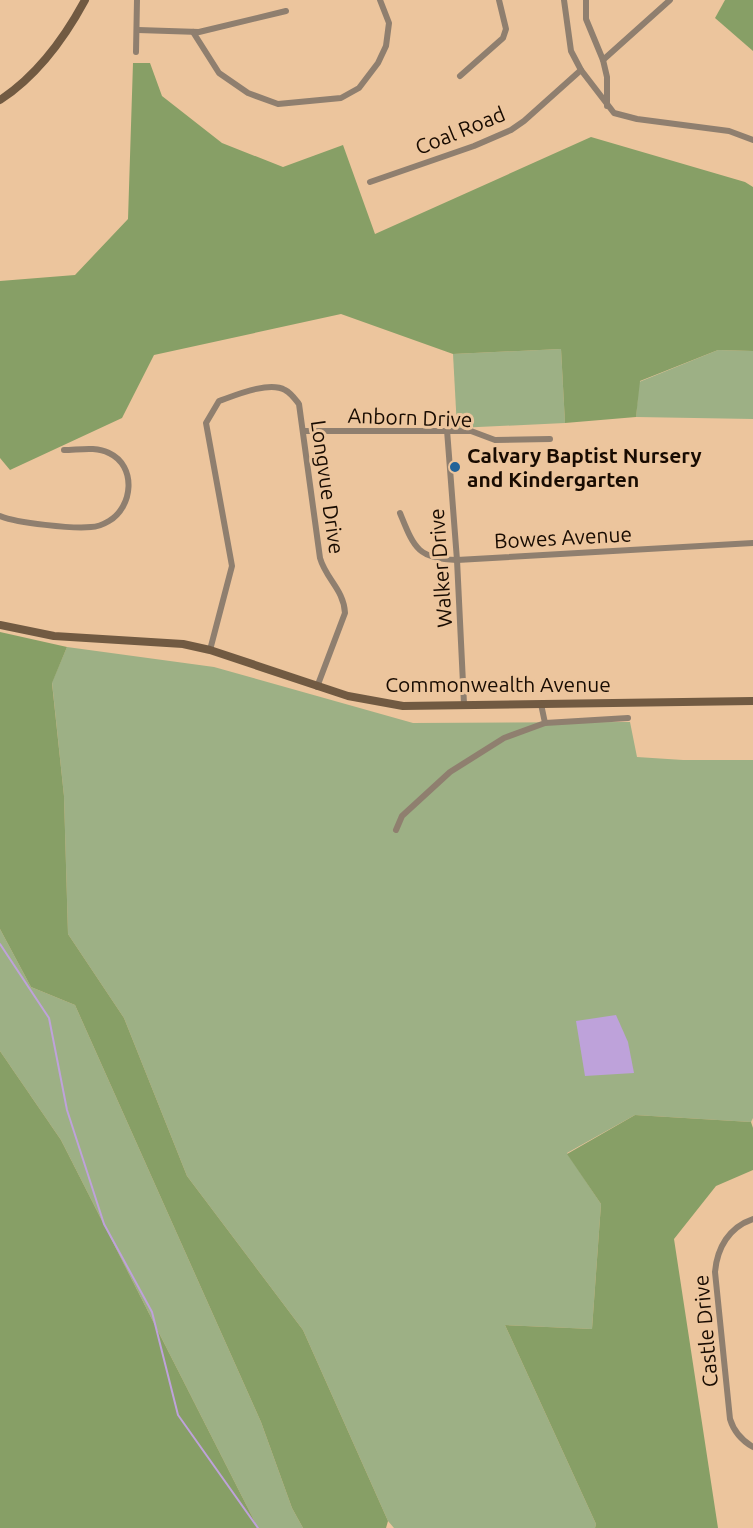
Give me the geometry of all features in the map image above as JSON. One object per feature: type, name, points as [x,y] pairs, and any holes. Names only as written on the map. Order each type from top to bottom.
[{"type":"street","points":[[0,100],[46,60],[70,27],[85,0]]},
{"type":"street","points":[[136,52],[137,0]]},
{"type":"street","points":[[194,32],[219,73],[248,93],[278,104],[341,98],[360,88],[378,63],[386,46],[388,23],[380,0]]},
{"type":"street","points":[[460,76],[503,38],[506,28],[499,0]]},
{"type":"street","points":[[564,0],[571,51],[581,70],[614,113],[637,119],[729,131],[753,140]]},
{"type":"street","points":[[586,0],[586,19],[607,76],[607,106]]},
{"type":"street","points":[[603,60],[670,0]]},
{"type":"street","points":[[138,30],[194,32],[286,11]]},
{"type":"street","name":"Coal Road","points":[[370,182],[474,146],[511,130],[581,70]]},
{"type":"street","name":"Longvue Drive","points":[[210,650],[232,566],[206,423],[219,401],[264,388],[278,387],[288,391],[299,404],[320,558],[324,570],[341,592],[345,602],[345,613],[317,687]]},
{"type":"street","name":"Anborn Drive","points":[[304,431],[447,430],[471,431],[495,440],[550,440]]},
{"type":"street","name":"Walker Drive","points":[[447,430],[465,704]]},
{"type":"street","points":[[0,516],[62,526],[93,528],[111,520],[119,513],[125,502],[129,486],[123,465],[109,453],[99,449],[64,450]]},
{"type":"street","name":"Bowes Avenue","points":[[400,513],[412,543],[435,559],[457,560],[753,543]]},
{"type":"street","name":"Commonwealth Avenue","points":[[0,625],[54,636],[183,644],[210,650],[348,696],[403,706],[753,701]]},
{"type":"street","points":[[541,704],[545,723]]},
{"type":"street","points":[[396,830],[402,816],[450,772],[504,738],[545,723],[628,718]]},
{"type":"street","name":"Castle Drive","points":[[753,1219],[738,1226],[728,1236],[717,1256],[715,1272],[730,1419],[736,1433],[753,1447]]},
{"type":"green space","points":[[725,0],[753,0],[753,51],[715,18]]},
{"type":"green space","points":[[133,63],[150,63],[162,96],[222,143],[283,167],[343,145],[375,234],[591,137],[745,182],[753,187],[753,351],[718,350],[640,381],[636,417],[565,423],[561,349],[453,354],[341,314],[154,355],[122,418],[10,470],[0,458],[0,281],[75,275],[128,219]]},
{"type":"green space","points":[[561,349],[565,423],[457,428],[453,354]]},
{"type":"green space","points":[[718,350],[753,351],[753,419],[636,417],[639,382]]},
{"type":"green space","points":[[0,632],[67,647],[52,683],[64,796],[68,934],[124,1018],[187,1176],[303,1330],[388,1521],[386,1528],[303,1528],[292,1508],[261,1422],[75,1005],[31,987],[0,929]]},
{"type":"green space","points":[[67,647],[214,667],[413,723],[630,722],[637,757],[683,760],[753,760],[753,1118],[751,1122],[635,1115],[567,1153],[601,1204],[592,1329],[505,1325],[596,1524],[595,1528],[394,1528],[388,1521],[303,1330],[187,1176],[124,1018],[68,934],[64,796],[52,682]]},
{"type":"green space","points":[[0,929],[31,987],[75,1005],[261,1422],[292,1508],[303,1528],[258,1528],[61,1140],[0,1051]]},
{"type":"green space","points":[[0,1051],[61,1140],[258,1528],[0,1528]]},
{"type":"green space","points":[[635,1115],[751,1122],[753,1128],[753,1170],[716,1186],[674,1239],[718,1528],[595,1528],[596,1524],[505,1325],[592,1329],[601,1204],[567,1154]]},
{"type":"shaded area","points":[[616,1015],[628,1042],[634,1073],[585,1076],[576,1021]]},
{"type":"waterway","points":[[0,944],[49,1018],[67,1110],[104,1224],[152,1312],[178,1415],[258,1528]]},
{"type":"place","name":"Calvary Baptist Nursery and Kindergarten","points":[[455,467]]}]
